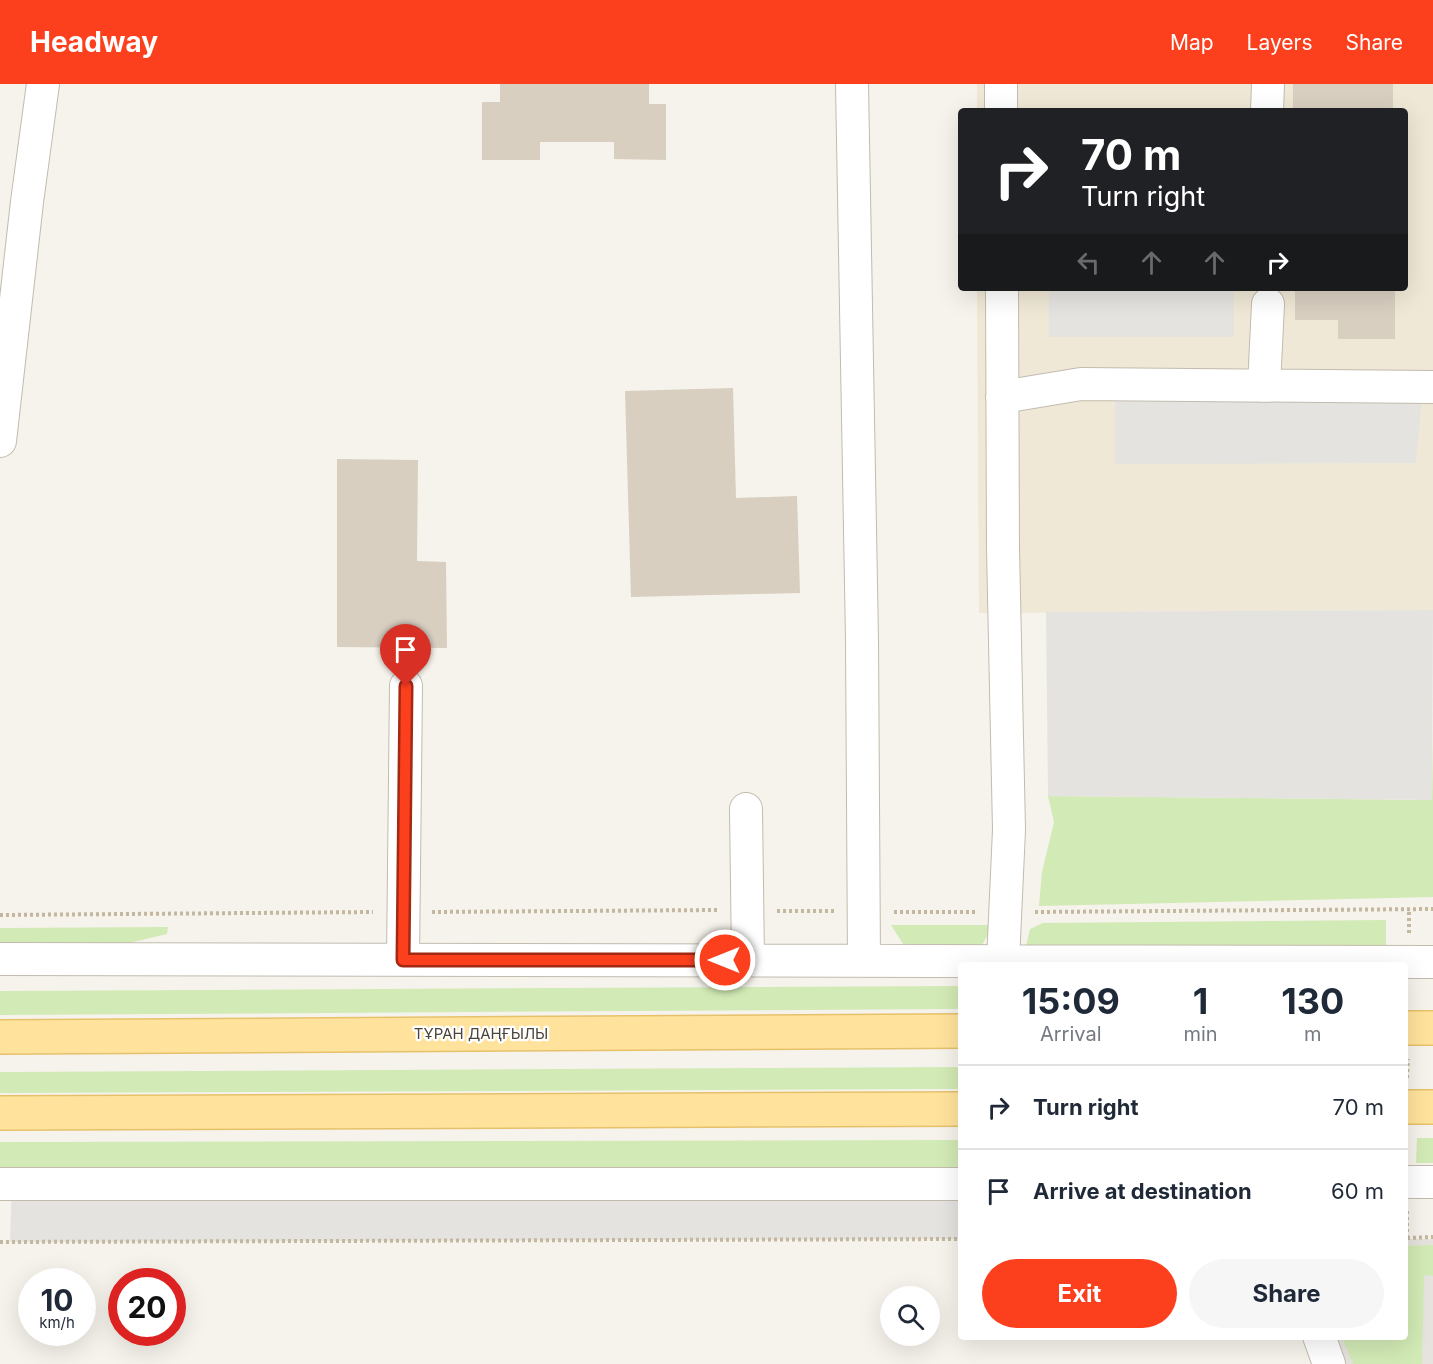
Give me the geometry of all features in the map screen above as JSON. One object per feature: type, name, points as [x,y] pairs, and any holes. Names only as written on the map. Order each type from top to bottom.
[{"type":"main road","points":[[1408,1042],[1433,1028]]},
{"type":"main road","name":"ТҰРАН ДАҢҒЫЛЫ","points":[[0,1037],[958,1031]]},
{"type":"main road","points":[[0,1113],[958,1109]]},
{"type":"street","points":[[0,441],[14,200],[43,84]]},
{"type":"street","points":[[852,84],[862,640],[864,961]]},
{"type":"street","points":[[1001,84],[1001,108]]},
{"type":"street","points":[[1267,108],[1268,84]]},
{"type":"street","points":[[1002,291],[1003,548],[1009,830],[1004,961]]},
{"type":"street","points":[[1264,386],[1268,304]]},
{"type":"street","points":[[1002,397],[1081,384],[1433,387]]},
{"type":"street","points":[[403,960],[406,686]]},
{"type":"street","points":[[746,809],[748,960]]},
{"type":"street","points":[[0,959],[1433,962]]},
{"type":"street","points":[[1408,1193],[1433,1182]]},
{"type":"street","points":[[0,1184],[958,1184]]},
{"type":"street","points":[[1320,1340],[1329,1364]]},
{"type":"path","points":[[0,915],[747,910],[1006,912],[1433,909]]},
{"type":"path","points":[[1409,910],[1409,937]]},
{"type":"path","points":[[1408,1050],[1415,1100]]},
{"type":"path","points":[[1408,1238],[1433,1237]]},
{"type":"path","points":[[0,1242],[958,1239]]},
{"type":"shaded area","points":[[977,84],[1433,84],[1433,610],[979,613],[977,291],[1408,291],[1408,108],[977,108]]},
{"type":"shaded area","points":[[1049,291],[1234,291],[1234,337],[1049,337]]},
{"type":"shaded area","points":[[1115,384],[1423,387],[1416,463],[1115,464]]},
{"type":"shaded area","points":[[1433,610],[1432,800],[1048,796],[1046,612]]},
{"type":"shaded area","points":[[12,1184],[958,1184],[958,1239],[10,1242]]},
{"type":"shaded area","points":[[1408,1239],[1433,1239],[1433,1364],[1337,1364],[1327,1340],[1408,1340]]},
{"type":"green space","points":[[1433,728],[1433,897],[1039,906],[1042,872],[1054,822],[1048,796],[1432,800]]},
{"type":"green space","points":[[1386,920],[1386,945],[1026,946],[1030,929],[1043,923]]},
{"type":"green space","points":[[891,925],[993,925],[981,947],[905,947]]},
{"type":"green space","points":[[168,927],[167,934],[104,949],[0,949],[0,928]]},
{"type":"green space","points":[[958,986],[958,1009],[0,1015],[0,991]]},
{"type":"green space","points":[[958,1067],[958,1089],[0,1093],[0,1072]]},
{"type":"green space","points":[[1417,1138],[1433,1138],[1433,1163],[1416,1163]]},
{"type":"green space","points":[[958,1140],[958,1168],[0,1169],[0,1142]]},
{"type":"green space","points":[[1433,1245],[1433,1276],[1424,1275],[1422,1364],[1353,1364],[1343,1340],[1408,1340],[1408,1246]]},
{"type":"building","points":[[500,84],[649,84],[649,104],[666,104],[666,160],[614,159],[614,142],[540,142],[540,160],[482,160],[482,102],[500,102]]},
{"type":"building","points":[[1293,84],[1393,84],[1393,108],[1293,108]]},
{"type":"building","points":[[1295,291],[1395,291],[1395,339],[1338,339],[1338,320],[1295,320]]},
{"type":"building","points":[[733,388],[736,498],[797,496],[800,593],[631,597],[625,391]]},
{"type":"building","points":[[337,459],[418,460],[417,561],[446,562],[447,648],[337,647]]},
{"type":"route","points":[[406,686],[403,960],[725,960]]}]
